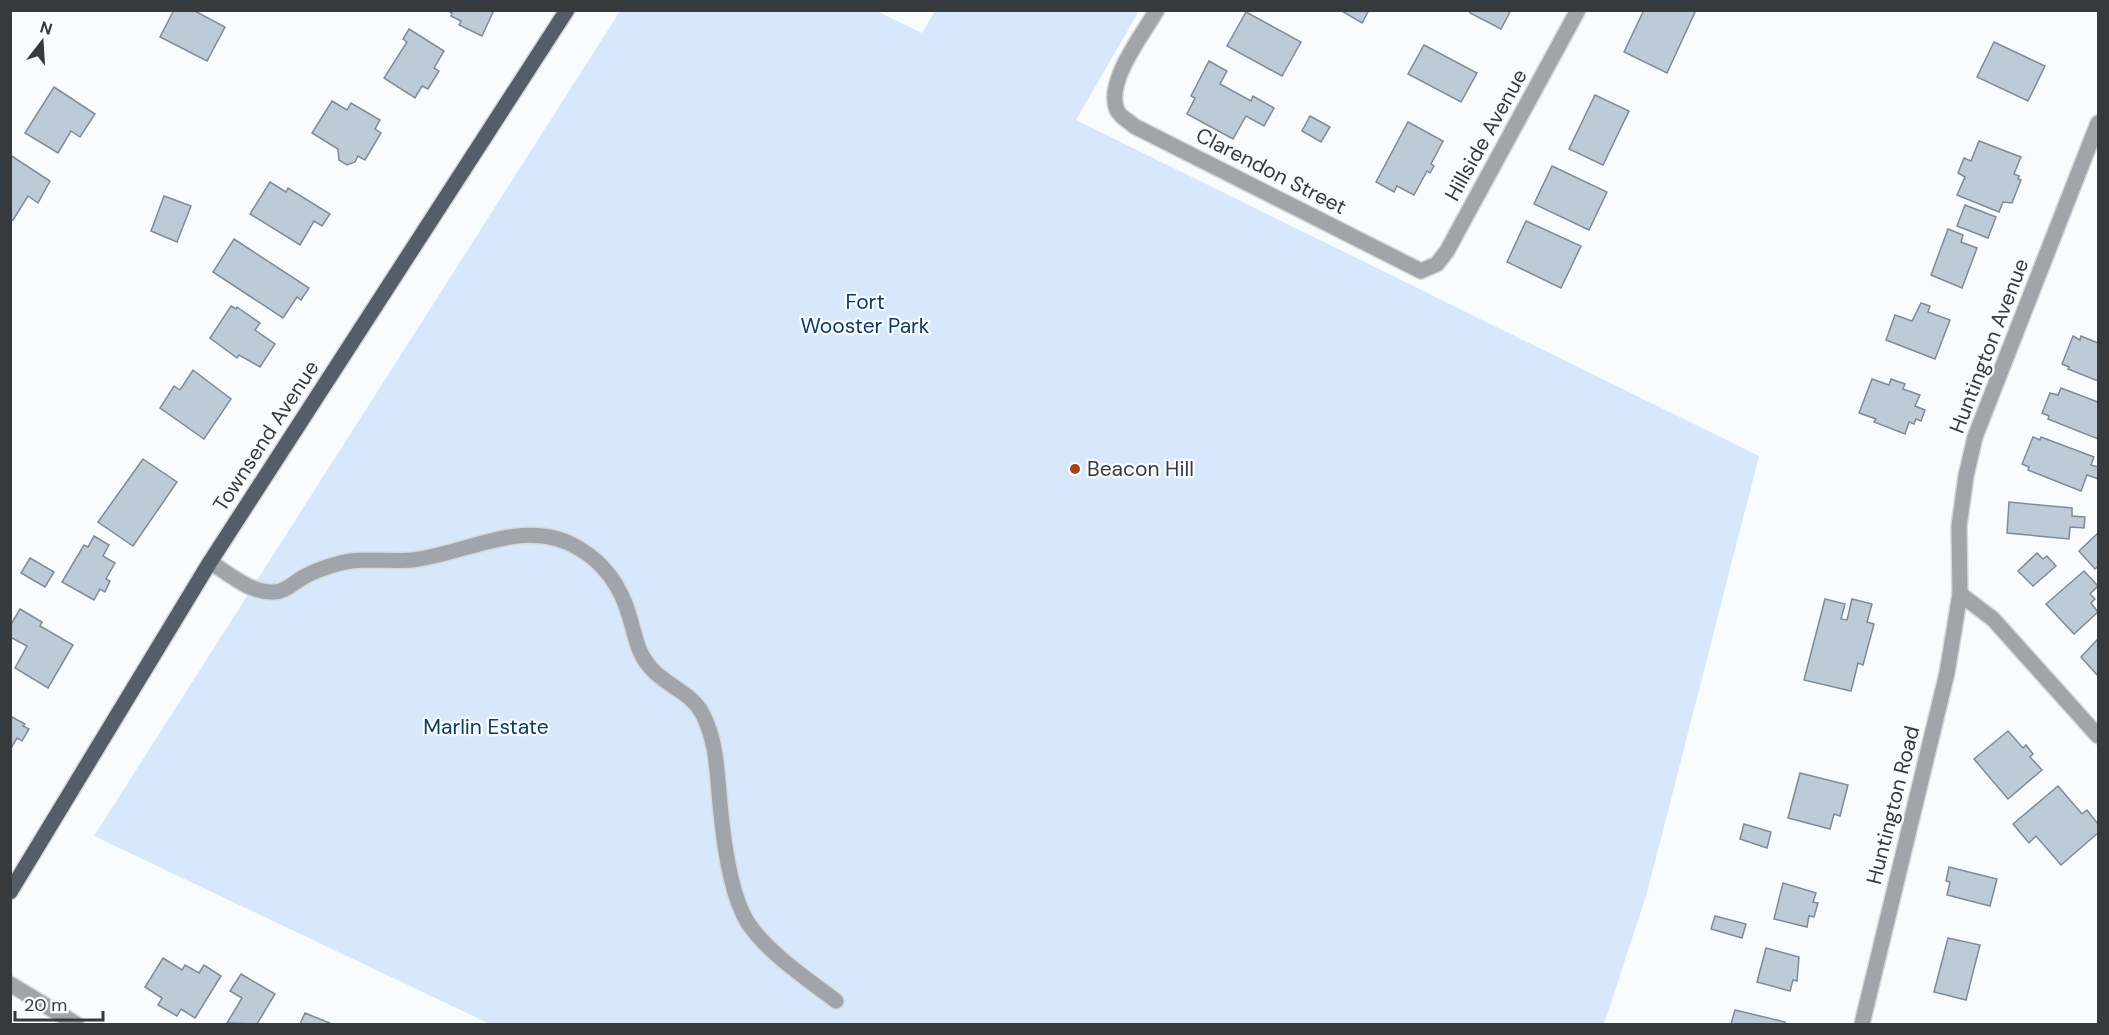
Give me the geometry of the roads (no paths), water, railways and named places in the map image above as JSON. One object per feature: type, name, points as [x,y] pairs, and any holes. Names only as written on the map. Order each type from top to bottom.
[{"type":"main road","name":"Townsend Avenue","points":[[10,892],[210,562],[567,10]]},
{"type":"street","name":"Clarendon Street","points":[[1157,10],[1116,80],[1114,98],[1117,112],[1134,126],[1421,271]]},
{"type":"street","name":"Hillside Avenue","points":[[1421,271],[1437,264],[1447,251],[1578,10]]},
{"type":"street","name":"Huntington Avenue","points":[[1960,594],[1959,526],[1975,437],[2098,123]]},
{"type":"street","points":[[210,562],[254,589],[273,592],[288,588],[303,577],[338,563],[374,559],[410,560],[495,538],[528,536],[555,539],[577,546],[596,558],[617,586],[629,613],[639,649],[648,667],[701,711],[715,747],[720,808],[734,887],[748,922],[780,957],[836,1001]]},
{"type":"street","points":[[1960,594],[1993,619],[2098,736]]},
{"type":"street","name":"Huntington Road","points":[[1862,1024],[1947,672],[1960,594]]},
{"type":"street","points":[[10,984],[76,1024]]},
{"type":"place","name":"Beacon Hill","points":[[1075,469]]},
{"type":"park label","name":"Fort Wooster Park","points":[[865,314]]},
{"type":"park label","name":"Marlin Estate","points":[[486,727]]}]
